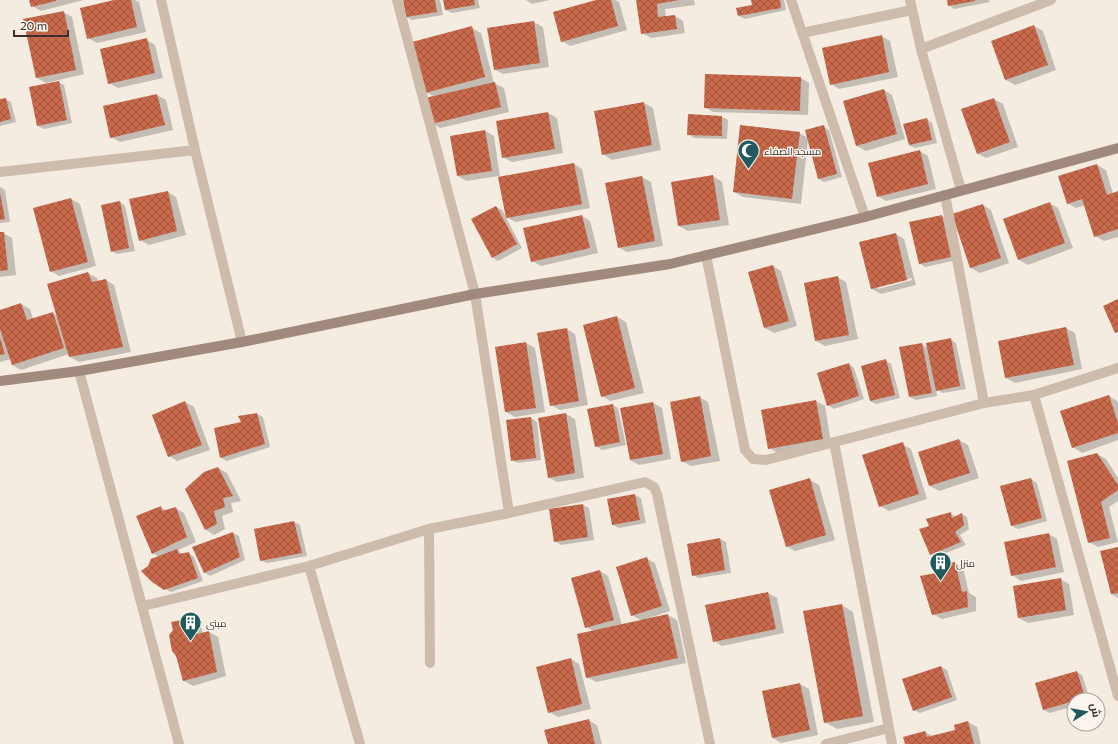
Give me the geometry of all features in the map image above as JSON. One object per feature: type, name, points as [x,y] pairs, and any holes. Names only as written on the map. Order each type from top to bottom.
[{"type":"street","points":[[161,0],[195,150],[242,342]]},
{"type":"street","points":[[397,0],[475,294],[509,513]]},
{"type":"street","points":[[791,0],[865,217]]},
{"type":"street","points":[[921,49],[1050,0]]},
{"type":"street","points":[[802,33],[911,5],[921,49],[961,190]]},
{"type":"street","points":[[0,381],[79,371],[242,342],[475,294],[670,264],[865,217],[1118,148]]},
{"type":"street","points":[[0,172],[195,150]]},
{"type":"street","points":[[945,195],[984,403]]},
{"type":"street","points":[[706,255],[745,450],[753,459],[766,460],[984,403],[1034,395],[1118,368]]},
{"type":"street","points":[[79,371],[179,744]]},
{"type":"street","points":[[1034,395],[1118,696]]},
{"type":"street","points":[[834,442],[892,744]]},
{"type":"street","points":[[143,606],[309,566],[429,529],[509,513],[645,482],[654,487],[657,494],[710,744]]},
{"type":"street","points":[[429,529],[430,664]]},
{"type":"street","points":[[309,566],[360,744]]},
{"type":"street","points":[[826,744],[889,728]]},
{"type":"building","points":[[29,0],[56,0],[56,1],[31,7]]},
{"type":"building","points":[[114,0],[131,0],[137,27],[87,39],[80,8]]},
{"type":"building","points":[[403,0],[435,0],[437,12],[406,17]]},
{"type":"building","points":[[443,0],[474,0],[475,5],[445,10]]},
{"type":"building","points":[[596,0],[611,0],[618,26],[561,42],[553,12]]},
{"type":"building","points":[[636,0],[679,0],[657,4],[658,17],[675,15],[677,29],[641,34]]},
{"type":"building","points":[[751,0],[780,0],[781,8],[738,16],[736,8],[752,5]]},
{"type":"building","points":[[947,0],[975,0],[975,1],[948,6]]},
{"type":"building","points":[[64,11],[76,70],[36,78],[23,19]]},
{"type":"building","points":[[534,21],[540,63],[494,70],[487,28]]},
{"type":"building","points":[[1034,25],[1048,65],[1005,80],[991,41]]},
{"type":"building","points":[[472,26],[485,77],[425,93],[412,42]]},
{"type":"building","points":[[882,35],[889,72],[830,85],[822,48]]},
{"type":"building","points":[[147,38],[155,73],[108,84],[100,49]]},
{"type":"building","points":[[705,74],[801,77],[800,111],[704,108]]},
{"type":"building","points":[[59,81],[67,120],[37,126],[29,87]]},
{"type":"building","points":[[495,82],[501,107],[431,124],[425,98]]},
{"type":"building","points":[[884,89],[897,134],[856,146],[843,101]]},
{"type":"building","points":[[157,94],[165,125],[110,138],[103,106]]},
{"type":"building","points":[[6,98],[11,119],[0,122],[0,99]]},
{"type":"building","points":[[994,98],[1010,142],[977,154],[961,109]]},
{"type":"building","points":[[644,102],[652,145],[602,155],[594,111]]},
{"type":"building","points":[[548,112],[555,149],[502,158],[496,121]]},
{"type":"building","points":[[688,114],[722,116],[722,136],[687,135]]},
{"type":"building","points":[[927,118],[932,140],[909,145],[903,124]]},
{"type":"building","points":[[740,125],[800,132],[792,199],[733,192]]},
{"type":"building","points":[[824,125],[837,174],[818,179],[805,130]]},
{"type":"building","points":[[485,130],[492,171],[457,176],[450,136]]},
{"type":"building","points":[[920,150],[928,184],[877,197],[868,163]]},
{"type":"building","points":[[574,163],[582,204],[506,218],[498,177]]},
{"type":"building","points":[[1097,164],[1107,195],[1118,191],[1118,229],[1094,237],[1082,199],[1067,204],[1058,176]]},
{"type":"building","points":[[713,175],[720,220],[678,226],[671,182]]},
{"type":"building","points":[[642,176],[655,241],[618,248],[605,183]]},
{"type":"building","points":[[168,191],[177,231],[139,241],[129,199]]},
{"type":"building","points":[[0,193],[5,219],[0,220]]},
{"type":"building","points":[[71,198],[88,262],[50,272],[33,208]]},
{"type":"building","points":[[120,201],[129,248],[111,252],[101,205]]},
{"type":"building","points":[[1050,202],[1065,243],[1018,260],[1003,219]]},
{"type":"building","points":[[983,204],[1001,258],[970,268],[952,214]]},
{"type":"building","points":[[496,206],[517,244],[492,258],[471,219]]},
{"type":"building","points":[[582,215],[590,248],[531,262],[523,228]]},
{"type":"building","points":[[942,215],[951,257],[919,264],[909,222]]},
{"type":"building","points":[[0,232],[4,232],[8,270],[0,271]]},
{"type":"building","points":[[896,233],[907,280],[871,289],[859,242]]},
{"type":"building","points":[[773,265],[789,321],[764,328],[748,272]]},
{"type":"building","points":[[88,272],[92,282],[106,279],[123,347],[69,357],[47,284]]},
{"type":"building","points":[[838,276],[849,335],[815,341],[804,283]]},
{"type":"building","points":[[1118,299],[1118,332],[1115,333],[1103,306]]},
{"type":"building","points":[[21,303],[27,320],[53,312],[64,348],[12,365],[0,329],[0,310]]},
{"type":"building","points":[[617,316],[635,388],[601,397],[583,325]]},
{"type":"building","points":[[1066,327],[1074,365],[1005,378],[998,341]]},
{"type":"building","points":[[567,328],[579,401],[550,406],[537,333]]},
{"type":"building","points":[[0,338],[5,354],[0,355]]},
{"type":"building","points":[[951,338],[960,386],[936,391],[926,343]]},
{"type":"building","points":[[526,342],[536,408],[505,412],[495,347]]},
{"type":"building","points":[[922,343],[932,393],[909,397],[899,347]]},
{"type":"building","points":[[886,359],[895,395],[870,401],[861,366]]},
{"type":"building","points":[[849,363],[859,396],[827,406],[817,373]]},
{"type":"building","points":[[1109,395],[1118,423],[1118,433],[1072,448],[1060,411]]},
{"type":"building","points":[[700,396],[711,456],[681,462],[670,402]]},
{"type":"building","points":[[816,400],[823,439],[768,449],[761,410]]},
{"type":"building","points":[[185,401],[202,445],[168,457],[152,415]]},
{"type":"building","points":[[653,402],[663,454],[630,460],[620,408]]},
{"type":"building","points":[[613,404],[620,442],[595,447],[587,409]]},
{"type":"building","points":[[257,413],[265,444],[220,458],[214,428],[241,422],[238,416]]},
{"type":"building","points":[[566,413],[575,473],[548,478],[538,418]]},
{"type":"building","points":[[531,417],[536,458],[511,461],[506,420]]},
{"type":"building","points":[[959,439],[970,473],[929,486],[918,452]]},
{"type":"building","points":[[903,442],[919,494],[879,507],[862,455]]},
{"type":"building","points":[[1097,453],[1118,485],[1118,490],[1101,502],[1110,538],[1088,543],[1067,461]]},
{"type":"building","points":[[218,467],[233,496],[223,498],[225,507],[214,511],[217,524],[205,530],[185,489],[204,472]]},
{"type":"building","points":[[810,478],[826,535],[786,547],[769,490]]},
{"type":"building","points":[[1031,478],[1042,518],[1011,526],[1000,486]]},
{"type":"building","points":[[635,494],[640,520],[612,525],[607,499]]},
{"type":"building","points":[[583,504],[588,537],[554,542],[549,509]]},
{"type":"building","points":[[161,506],[162,511],[176,507],[187,537],[152,554],[136,516]]},
{"type":"building","points":[[951,512],[952,518],[962,513],[964,525],[955,532],[961,542],[930,555],[919,529],[929,526],[926,519]]},
{"type":"building","points":[[294,521],[302,553],[260,561],[254,529]]},
{"type":"building","points":[[233,532],[240,557],[204,573],[192,547]]},
{"type":"building","points":[[1049,533],[1056,567],[1011,576],[1004,542]]},
{"type":"building","points":[[720,538],[725,570],[692,576],[687,544]]},
{"type":"building","points":[[1118,547],[1118,593],[1111,594],[1100,551]]},
{"type":"building","points":[[177,549],[179,554],[189,552],[198,578],[164,590],[152,582],[141,571],[148,566],[151,559]]},
{"type":"building","points":[[647,557],[662,606],[631,616],[616,567]]},
{"type":"building","name":"منزل","points":[[955,562],[962,592],[967,591],[968,607],[932,615],[920,576],[941,572],[940,565]]},
{"type":"building","points":[[600,570],[614,620],[585,628],[571,578]]},
{"type":"building","points":[[1061,578],[1066,610],[1018,618],[1013,586]]},
{"type":"building","points":[[768,592],[776,629],[713,642],[705,605]]},
{"type":"building","points":[[842,604],[863,716],[824,723],[803,611]]},
{"type":"building","points":[[668,614],[678,658],[586,678],[577,634]]},
{"type":"building","name":"مبنى","points":[[191,618],[197,634],[209,631],[217,672],[183,681],[176,656],[172,651],[169,635],[173,630],[171,622]]},
{"type":"building","points":[[571,658],[582,704],[548,713],[536,667]]},
{"type":"building","points":[[941,666],[952,697],[913,711],[902,679]]},
{"type":"building","points":[[1077,671],[1083,692],[1066,692],[1066,703],[1043,710],[1035,683]]},
{"type":"building","points":[[800,683],[810,730],[772,738],[762,691]]},
{"type":"building","points":[[589,719],[595,744],[548,744],[544,730]]},
{"type":"building","points":[[968,721],[974,744],[905,744],[903,737],[925,731],[927,737],[955,730],[954,725]]},
{"type":"place","name":"مسجد الصفاء","points":[[749,170]]},
{"type":"place","name":"منزل","points":[[941,582]]},
{"type":"place","name":"مبنى","points":[[191,642]]}]
